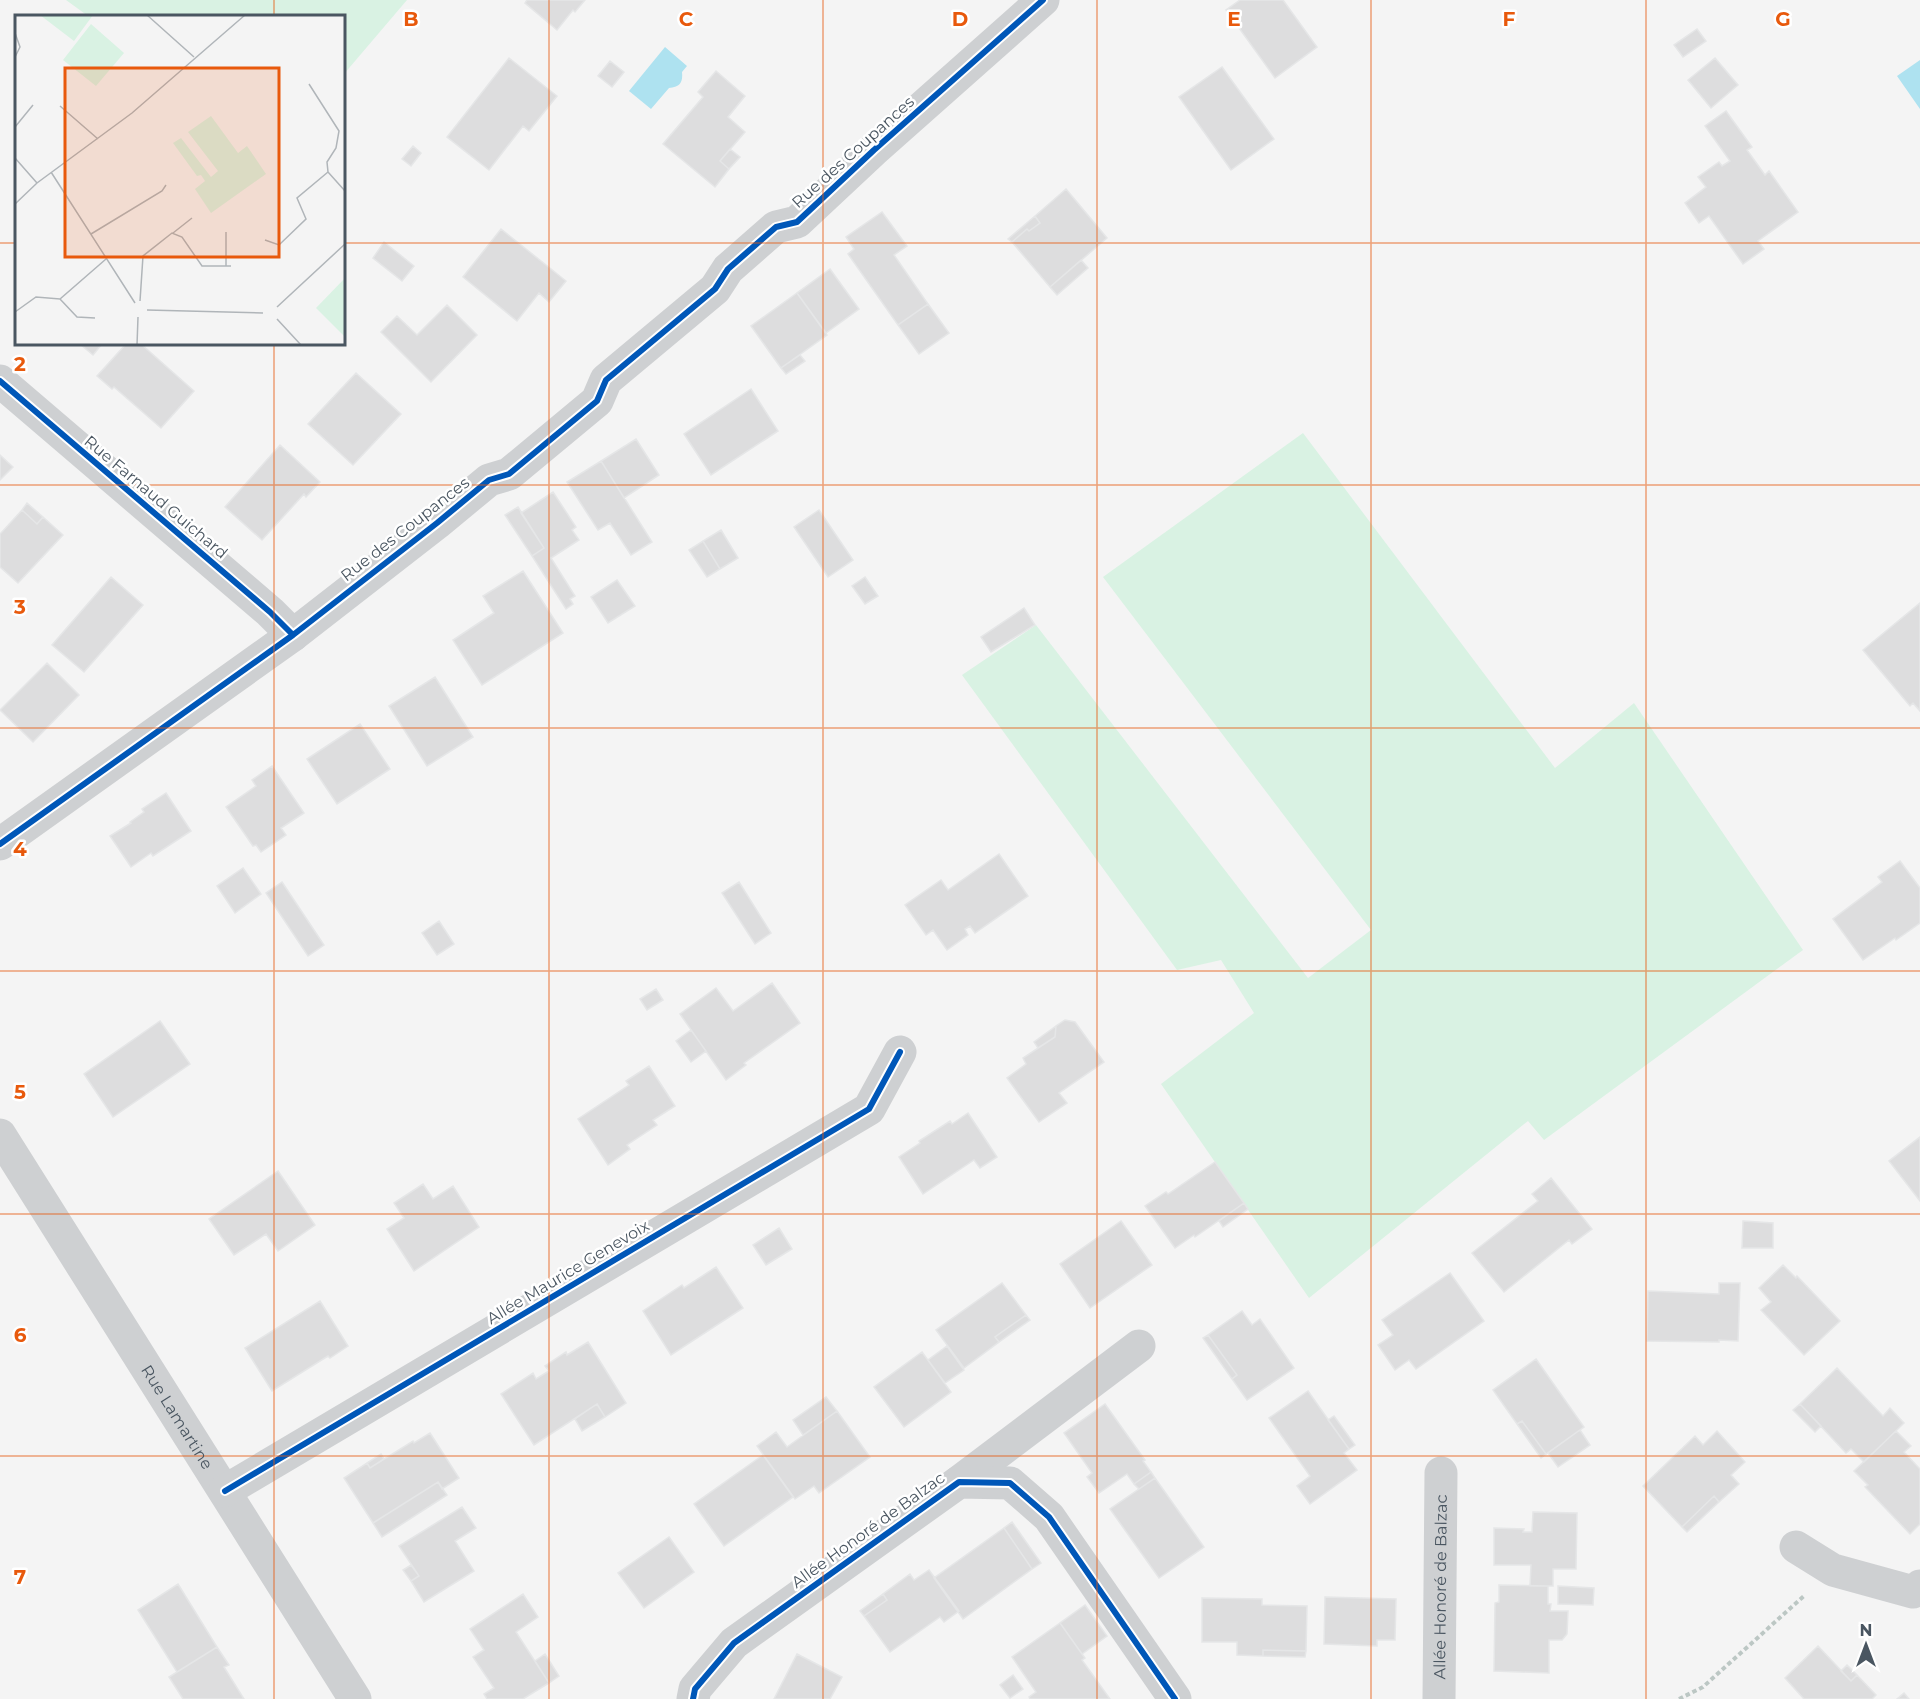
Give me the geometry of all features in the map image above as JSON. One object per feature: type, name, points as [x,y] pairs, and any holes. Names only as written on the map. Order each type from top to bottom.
[{"type":"street","name":"Rue des Coupances","points":[[0,844],[292,635],[489,480],[508,474],[597,401],[606,380],[715,289],[728,269],[776,227],[796,222],[1043,0]]},
{"type":"street","name":"Rue Farnaud Guichard","points":[[0,381],[270,612],[292,635]]},
{"type":"street","name":"Allée Maurice Genevoix","points":[[225,1491],[869,1108],[900,1052]]},
{"type":"street","name":"Rue Lamartine","points":[[0,1135],[355,1699]]},
{"type":"street","name":"Allée Honoré de Balzac","points":[[693,1699],[695,1689],[734,1643],[958,1482],[1138,1346]]},
{"type":"street","name":"Allée Honoré de Balzac","points":[[1439,1699],[1441,1473]]},
{"type":"street","name":"Allée Honoré de Balzac","points":[[958,1482],[1010,1483],[1048,1517],[1175,1699]]},
{"type":"street","points":[[1796,1547],[1833,1570],[1913,1592],[1920,1586]]},
{"type":"path","points":[[1679,1699],[1703,1687],[1833,1570]]},
{"type":"green space","points":[[66,0],[407,0],[345,73],[345,15],[87,15]]},
{"type":"green space","points":[[1303,433],[1555,768],[1634,703],[1803,950],[1544,1140],[1528,1121],[1309,1298],[1161,1084],[1254,1013],[1221,960],[1177,970],[962,675],[1036,625],[1308,978],[1371,930],[1103,577]]},
{"type":"water","points":[[665,47],[687,66],[682,72],[680,84],[669,88],[651,109],[629,91]]},
{"type":"water","points":[[1920,60],[1920,109],[1897,76]]},
{"type":"building","points":[[527,0],[585,0],[575,12],[573,10],[557,30],[525,3]]},
{"type":"building","points":[[1240,0],[1283,0],[1317,47],[1275,78],[1226,10]]},
{"type":"building","points":[[1697,29],[1706,41],[1683,57],[1674,45]]},
{"type":"building","points":[[509,58],[557,96],[529,131],[523,126],[489,170],[447,137]]},
{"type":"building","points":[[1715,58],[1738,85],[1711,108],[1688,80]]},
{"type":"building","points":[[610,61],[624,72],[612,87],[598,76]]},
{"type":"building","points":[[1222,67],[1274,139],[1231,170],[1179,97]]},
{"type":"building","points":[[716,71],[745,96],[728,117],[745,132],[720,161],[729,169],[715,187],[663,144],[703,97],[698,92]]},
{"type":"building","points":[[1726,111],[1752,147],[1747,150],[1765,175],[1769,171],[1798,212],[1758,241],[1764,249],[1743,264],[1709,216],[1699,223],[1685,203],[1706,187],[1698,177],[1719,162],[1722,166],[1730,161],[1705,126]]},
{"type":"building","points":[[413,146],[421,153],[411,166],[402,159]]},
{"type":"building","points":[[730,149],[740,157],[729,169],[720,161]]},
{"type":"building","points":[[1066,189],[1107,238],[1050,287],[1012,242],[1027,229],[1029,231],[1040,223],[1035,216]]},
{"type":"building","points":[[882,212],[907,246],[894,255],[928,304],[898,325],[848,254],[854,249],[846,237]]},
{"type":"building","points":[[1035,216],[1040,223],[1029,231],[1027,229],[1012,242],[1008,239]]},
{"type":"building","points":[[501,229],[566,281],[549,302],[539,293],[517,321],[463,277]]},
{"type":"building","points":[[384,242],[414,266],[402,281],[373,258]]},
{"type":"building","points":[[1081,260],[1088,268],[1057,295],[1050,287]]},
{"type":"building","points":[[830,269],[859,309],[826,333],[797,293]]},
{"type":"building","points":[[797,293],[827,335],[781,368],[751,326]]},
{"type":"building","points":[[928,304],[949,333],[919,354],[898,325]]},
{"type":"building","points":[[447,305],[477,335],[431,382],[381,332],[397,316],[417,335]]},
{"type":"building","points":[[81,345],[101,345],[93,355]]},
{"type":"building","points":[[125,345],[142,345],[194,391],[161,428],[114,387],[112,389],[97,376]]},
{"type":"building","points":[[800,355],[805,361],[786,374],[781,368]]},
{"type":"building","points":[[356,373],[401,414],[353,465],[308,424]]},
{"type":"building","points":[[751,389],[778,431],[711,475],[684,434]]},
{"type":"building","points":[[636,439],[659,475],[624,498],[601,461]]},
{"type":"building","points":[[280,445],[320,482],[306,497],[304,494],[262,540],[225,507]]},
{"type":"building","points":[[0,455],[13,467],[0,480]]},
{"type":"building","points":[[601,461],[652,542],[631,555],[610,523],[598,530],[567,482]]},
{"type":"building","points":[[553,492],[576,527],[572,530],[579,540],[551,558],[575,596],[570,599],[573,604],[566,609],[532,556],[544,548],[521,513]]},
{"type":"building","points":[[27,503],[43,517],[37,524],[22,510]]},
{"type":"building","points":[[518,507],[544,548],[532,556],[505,515]]},
{"type":"building","points":[[22,510],[37,524],[43,517],[63,535],[18,583],[0,567],[0,534]]},
{"type":"building","points":[[819,510],[853,560],[828,577],[794,527]]},
{"type":"building","points":[[721,530],[738,558],[720,569],[703,541]]},
{"type":"building","points":[[703,541],[720,569],[707,577],[689,550]]},
{"type":"building","points":[[523,571],[563,633],[482,685],[453,640],[494,613],[483,596]]},
{"type":"building","points":[[111,577],[143,605],[84,672],[52,645]]},
{"type":"building","points":[[865,577],[878,596],[865,604],[852,586]]},
{"type":"building","points":[[617,580],[635,606],[608,623],[591,597]]},
{"type":"building","points":[[1920,603],[1920,711],[1913,703],[1910,706],[1863,650]]},
{"type":"building","points":[[1024,608],[1035,625],[991,652],[981,637]]},
{"type":"building","points":[[47,663],[79,695],[33,742],[0,710]]},
{"type":"building","points":[[435,677],[473,737],[427,766],[389,706]]},
{"type":"building","points":[[360,724],[390,769],[337,804],[307,759]]},
{"type":"building","points":[[272,766],[304,813],[281,828],[286,835],[261,852],[256,845],[253,846],[226,807],[256,786],[252,780]]},
{"type":"building","points":[[166,793],[191,831],[153,856],[151,853],[131,867],[110,836],[131,823],[144,812],[142,809]]},
{"type":"building","points":[[999,854],[1028,896],[975,933],[970,926],[965,929],[968,935],[947,950],[933,930],[926,935],[905,905],[941,880],[948,890]]},
{"type":"building","points":[[1900,861],[1920,888],[1920,923],[1863,960],[1833,919],[1882,882],[1878,877]]},
{"type":"building","points":[[243,868],[261,894],[235,913],[217,886]]},
{"type":"building","points":[[282,882],[324,945],[308,956],[266,893]]},
{"type":"building","points":[[739,882],[771,933],[755,944],[722,893]]},
{"type":"building","points":[[439,921],[454,944],[437,955],[422,933]]},
{"type":"building","points":[[772,983],[800,1023],[744,1063],[746,1065],[726,1080],[680,1014],[716,988],[733,1011]]},
{"type":"building","points":[[656,989],[663,1000],[647,1010],[640,999]]},
{"type":"building","points":[[1065,1020],[1075,1022],[1104,1062],[1059,1093],[1067,1103],[1039,1122],[1007,1078],[1026,1064],[1023,1058],[1055,1037],[1056,1026]]},
{"type":"building","points":[[160,1021],[190,1064],[113,1117],[84,1074]]},
{"type":"building","points":[[1056,1026],[1055,1037],[1038,1048],[1034,1042]]},
{"type":"building","points":[[691,1030],[706,1051],[691,1062],[676,1041]]},
{"type":"building","points":[[649,1066],[675,1106],[653,1120],[657,1125],[627,1145],[630,1149],[608,1165],[578,1119],[629,1085],[626,1081]]},
{"type":"building","points":[[968,1113],[997,1157],[980,1168],[974,1160],[923,1194],[899,1157],[950,1121],[952,1124]]},
{"type":"building","points":[[1920,1137],[1920,1201],[1889,1161]]},
{"type":"building","points":[[1215,1162],[1244,1203],[1175,1248],[1145,1206],[1166,1192],[1168,1194]]},
{"type":"building","points":[[278,1171],[315,1225],[278,1251],[266,1234],[234,1255],[209,1219]]},
{"type":"building","points":[[1551,1178],[1592,1229],[1572,1244],[1569,1240],[1504,1292],[1472,1253],[1538,1201],[1532,1194]]},
{"type":"building","points":[[423,1184],[433,1199],[453,1186],[479,1227],[414,1271],[387,1229],[404,1218],[394,1203]]},
{"type":"building","points":[[1244,1203],[1248,1209],[1223,1227],[1219,1221]]},
{"type":"building","points":[[1121,1221],[1152,1265],[1090,1308],[1060,1264]]},
{"type":"building","points":[[1743,1221],[1773,1223],[1773,1248],[1742,1248]]},
{"type":"building","points":[[779,1228],[792,1249],[766,1265],[753,1245]]},
{"type":"building","points":[[1783,1265],[1796,1278],[1797,1276],[1840,1321],[1804,1355],[1761,1310],[1771,1302],[1759,1288]]},
{"type":"building","points":[[716,1267],[743,1308],[671,1355],[643,1311],[682,1285],[684,1288]]},
{"type":"building","points":[[1450,1273],[1484,1321],[1416,1369],[1409,1360],[1395,1370],[1378,1345],[1393,1335],[1382,1320]]},
{"type":"building","points":[[1002,1283],[1026,1315],[995,1337],[999,1342],[964,1368],[936,1330]]},
{"type":"building","points":[[1719,1283],[1740,1283],[1738,1341],[1647,1341],[1648,1291],[1719,1294]]},
{"type":"building","points":[[320,1301],[348,1346],[272,1391],[245,1348]]},
{"type":"building","points":[[1242,1311],[1252,1325],[1260,1319],[1294,1368],[1247,1400],[1232,1379],[1237,1375],[1208,1335]]},
{"type":"building","points":[[1026,1315],[1030,1320],[999,1342],[995,1337]]},
{"type":"building","points":[[1208,1335],[1237,1375],[1232,1379],[1203,1338]]},
{"type":"building","points":[[588,1342],[626,1403],[605,1417],[597,1404],[534,1445],[501,1394],[533,1373],[536,1379],[549,1371],[545,1366],[566,1352],[567,1355]]},
{"type":"building","points":[[947,1346],[964,1370],[945,1383],[928,1360]]},
{"type":"building","points":[[922,1352],[951,1392],[904,1427],[874,1387]]},
{"type":"building","points":[[1536,1359],[1584,1427],[1546,1454],[1522,1421],[1517,1424],[1493,1390]]},
{"type":"building","points":[[1837,1368],[1883,1416],[1890,1408],[1904,1423],[1864,1462],[1851,1449],[1846,1453],[1800,1404]]},
{"type":"building","points":[[1308,1391],[1349,1449],[1344,1453],[1357,1470],[1310,1504],[1297,1486],[1310,1476],[1269,1418]]},
{"type":"building","points":[[826,1397],[837,1411],[803,1435],[793,1420]]},
{"type":"building","points":[[597,1404],[605,1417],[582,1431],[575,1419]]},
{"type":"building","points":[[1105,1404],[1151,1472],[1134,1484],[1127,1474],[1099,1493],[1087,1477],[1092,1473],[1064,1433]]},
{"type":"building","points":[[1800,1404],[1821,1426],[1815,1432],[1793,1410]]},
{"type":"building","points":[[837,1411],[870,1457],[819,1493],[814,1486],[795,1499],[757,1446],[776,1432],[787,1447]]},
{"type":"building","points":[[1334,1416],[1355,1445],[1349,1449],[1328,1420]]},
{"type":"building","points":[[1522,1421],[1546,1454],[1541,1458],[1517,1424]]},
{"type":"building","points":[[1580,1430],[1590,1445],[1558,1467],[1548,1453]]},
{"type":"building","points":[[1717,1431],[1745,1462],[1731,1475],[1739,1484],[1719,1502],[1714,1496],[1682,1527],[1643,1486],[1695,1436],[1703,1445]]},
{"type":"building","points":[[1896,1431],[1911,1446],[1904,1452],[1920,1469],[1920,1524],[1910,1534],[1865,1487],[1868,1485],[1854,1471]]},
{"type":"building","points":[[430,1433],[459,1478],[442,1489],[438,1482],[373,1523],[344,1478],[367,1463],[370,1468]]},
{"type":"building","points":[[381,1454],[384,1459],[370,1468],[367,1463]]},
{"type":"building","points":[[763,1455],[793,1497],[724,1546],[694,1504]]},
{"type":"building","points":[[1151,1472],[1155,1478],[1139,1489],[1134,1484]]},
{"type":"building","points":[[1155,1478],[1204,1547],[1159,1578],[1110,1509]]},
{"type":"building","points":[[438,1482],[447,1495],[382,1537],[373,1523]]},
{"type":"building","points":[[1714,1496],[1719,1502],[1687,1532],[1682,1527]]},
{"type":"building","points":[[462,1507],[476,1528],[455,1541],[474,1571],[424,1602],[411,1581],[419,1576],[399,1546]]},
{"type":"building","points":[[1533,1512],[1577,1513],[1576,1569],[1553,1569],[1553,1586],[1530,1586],[1531,1565],[1494,1565],[1494,1528],[1524,1529],[1523,1532],[1532,1532]]},
{"type":"building","points":[[1012,1522],[1041,1563],[1032,1569],[1004,1528]]},
{"type":"building","points":[[1004,1528],[1032,1569],[963,1619],[934,1578]]},
{"type":"building","points":[[669,1537],[694,1572],[644,1608],[618,1573]]},
{"type":"building","points":[[411,1565],[419,1576],[411,1581],[403,1570]]},
{"type":"building","points":[[929,1570],[959,1611],[944,1622],[940,1617],[890,1652],[864,1616],[887,1600],[883,1594],[910,1574],[914,1580]]},
{"type":"building","points":[[178,1584],[217,1647],[177,1672],[138,1610]]},
{"type":"building","points":[[1499,1585],[1548,1586],[1550,1611],[1568,1611],[1567,1634],[1562,1640],[1549,1640],[1549,1673],[1494,1671],[1495,1603],[1499,1602]]},
{"type":"building","points":[[1558,1586],[1594,1588],[1593,1605],[1558,1604]]},
{"type":"building","points":[[523,1594],[538,1617],[516,1632],[549,1683],[523,1699],[487,1699],[484,1694],[494,1688],[473,1657],[484,1650],[470,1629]]},
{"type":"building","points":[[883,1594],[887,1600],[864,1616],[860,1611]]},
{"type":"building","points":[[1325,1597],[1396,1599],[1395,1640],[1377,1640],[1377,1646],[1324,1644]]},
{"type":"building","points":[[1202,1598],[1262,1599],[1262,1605],[1307,1606],[1306,1651],[1263,1650],[1263,1656],[1237,1655],[1237,1642],[1202,1642]]},
{"type":"building","points":[[1085,1605],[1107,1636],[1082,1654],[1060,1623]]},
{"type":"building","points":[[1060,1623],[1085,1658],[1082,1660],[1110,1699],[1030,1699],[1029,1697],[1036,1692],[1012,1657]]},
{"type":"building","points":[[1818,1646],[1851,1681],[1857,1675],[1876,1695],[1872,1699],[1804,1699],[1785,1678]]},
{"type":"building","points":[[217,1647],[229,1665],[224,1667],[244,1699],[183,1699],[169,1677]]},
{"type":"building","points":[[1263,1650],[1306,1651],[1305,1657],[1263,1656]]},
{"type":"building","points":[[545,1654],[559,1676],[549,1683],[535,1661]]},
{"type":"building","points":[[797,1654],[842,1677],[830,1699],[774,1699]]},
{"type":"building","points":[[1847,1665],[1857,1675],[1851,1681],[1841,1671]]},
{"type":"building","points":[[1013,1675],[1023,1689],[1010,1698],[1000,1685]]},
{"type":"building","points":[[1904,1693],[1909,1699],[1897,1699]]},
{"type":"cycle path","points":[[0,844],[293,635],[489,480],[509,474],[597,401],[606,380],[715,289],[728,269],[776,227],[797,222],[874,150],[1043,0]]},
{"type":"cycle path","points":[[0,381],[270,612],[293,635]]},
{"type":"cycle path","points":[[225,1491],[869,1109],[900,1052]]},
{"type":"cycle path","points":[[693,1699],[695,1689],[734,1643],[959,1482],[1010,1483],[1049,1517],[1175,1699]]}]
